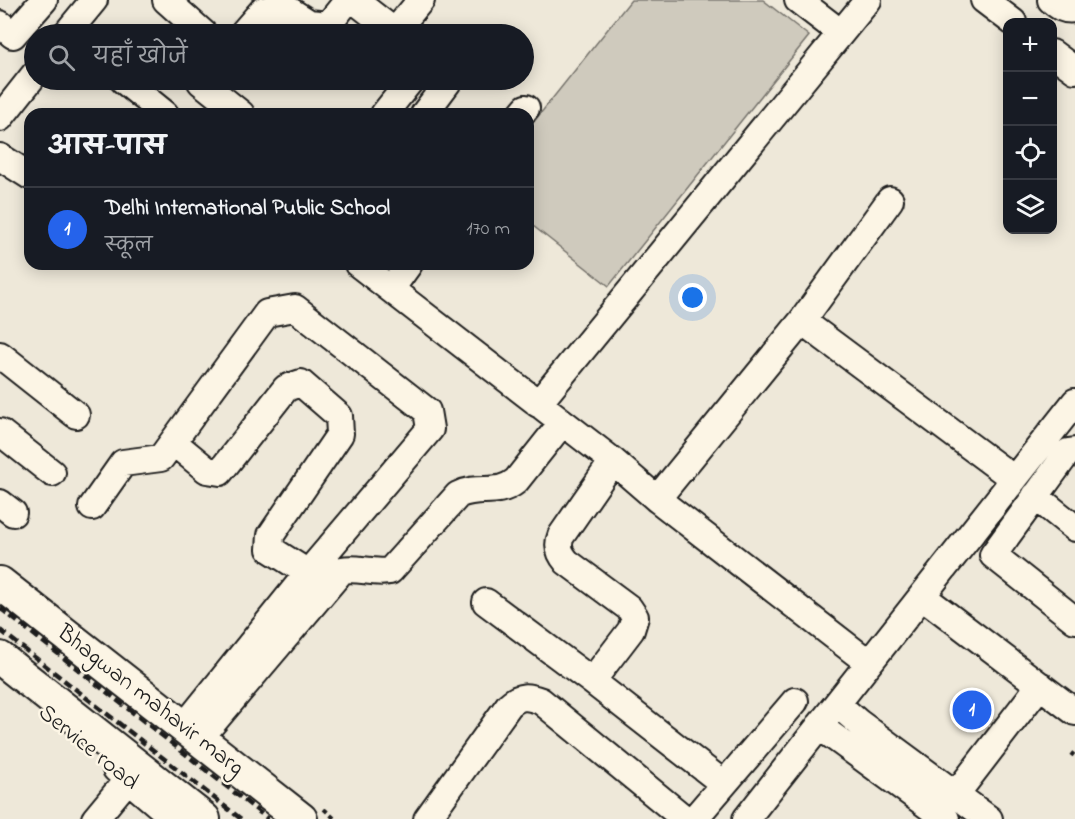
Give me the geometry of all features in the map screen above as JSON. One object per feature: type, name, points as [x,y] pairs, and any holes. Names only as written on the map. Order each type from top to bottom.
[{"type":"main road","name":"Bhagwan mahavir marg","points":[[0,583],[300,819]]},
{"type":"main road","points":[[0,658],[133,772],[204,819]]},
{"type":"street","points":[[0,24],[14,35],[44,0]]},
{"type":"street","points":[[74,24],[94,0]]},
{"type":"street","points":[[166,0],[193,24]]},
{"type":"street","points":[[329,24],[348,0]]},
{"type":"street","points":[[354,0],[383,24]]},
{"type":"street","points":[[401,24],[421,0]]},
{"type":"street","points":[[538,404],[868,0]]},
{"type":"street","points":[[984,0],[1008,18]]},
{"type":"street","points":[[1050,0],[1060,8],[1075,9]]},
{"type":"street","points":[[800,1],[841,33]]},
{"type":"street","points":[[251,24],[262,12],[284,7],[309,23],[318,24]]},
{"type":"street","points":[[0,118],[24,88]]},
{"type":"street","points":[[135,90],[158,108]]},
{"type":"street","points":[[211,90],[234,108]]},
{"type":"street","points":[[389,108],[403,90]]},
{"type":"street","points":[[428,108],[442,90]]},
{"type":"street","points":[[0,157],[24,172]]},
{"type":"street","points":[[657,499],[802,321],[890,200]]},
{"type":"street","points":[[366,270],[869,663]]},
{"type":"street","points":[[391,288],[404,270]]},
{"type":"street","points":[[92,507],[123,463],[161,458],[267,313],[295,308],[427,411],[430,429],[308,573],[192,733]]},
{"type":"street","points":[[802,321],[1014,479]]},
{"type":"street","points":[[0,355],[76,416]]},
{"type":"street","points":[[173,442],[207,470],[220,472],[286,388],[301,383],[339,416],[340,434],[271,535],[270,549],[308,573]]},
{"type":"street","points":[[746,819],[968,536],[1073,409]]},
{"type":"street","points":[[192,733],[342,570],[355,568],[368,572],[390,572],[458,495],[466,491],[507,489],[562,423]]},
{"type":"street","points":[[0,432],[52,473]]},
{"type":"street","points":[[993,555],[1068,452],[1075,451]]},
{"type":"street","points":[[592,681],[631,630],[635,617],[629,608],[567,562],[562,556],[559,542],[613,461]]},
{"type":"street","points":[[1035,496],[1075,528]]},
{"type":"street","points":[[968,536],[987,553],[993,555],[1074,618]]},
{"type":"street","points":[[922,596],[1075,712]]},
{"type":"street","points":[[486,602],[724,784]]},
{"type":"street","name":"Service road","points":[[0,678],[133,772],[175,819]]},
{"type":"street","points":[[957,794],[1040,685]]},
{"type":"street","points":[[427,819],[508,705],[517,697],[529,696],[541,701],[685,819]]},
{"type":"street","points":[[694,819],[795,701]]},
{"type":"street","points":[[837,704],[989,819]]},
{"type":"street","points":[[819,726],[946,819]]},
{"type":"street","points":[[95,819],[133,772]]},
{"type":"path","points":[[1071,756],[1075,751]]},
{"type":"shaded area","points":[[631,0],[763,0],[809,36],[609,286],[534,227],[534,121]]},
{"type":"railway","points":[[0,608],[268,819]]},
{"type":"railway","points":[[0,630],[241,819]]},
{"type":"place","name":"Delhi International Public School","points":[[972,710]]}]
